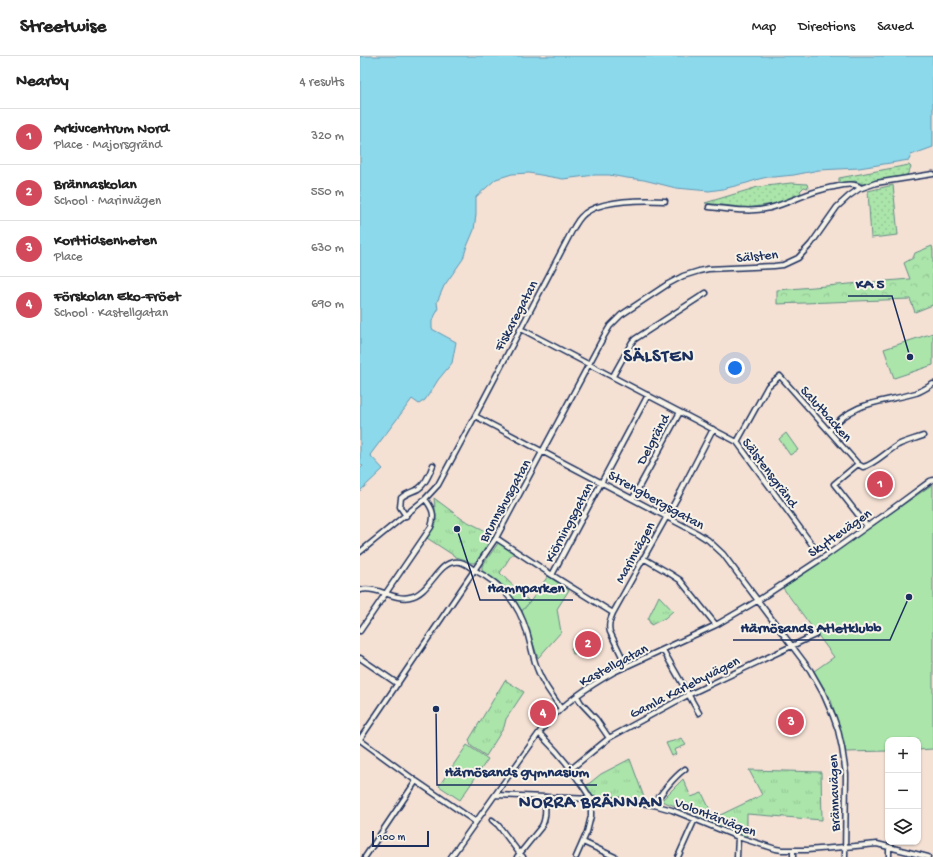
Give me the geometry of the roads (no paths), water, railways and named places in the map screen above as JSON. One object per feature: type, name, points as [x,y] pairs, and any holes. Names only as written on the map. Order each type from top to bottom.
[{"type":"street","name":"Sälsten","points":[[589,364],[610,326],[621,315],[675,280],[689,273],[708,269],[782,265],[798,258],[811,244],[837,207],[861,188],[876,183],[933,174]]},
{"type":"street","points":[[709,207],[748,210],[770,208],[822,189],[854,185],[861,188]]},
{"type":"street","name":"Fiskaregatan","points":[[360,552],[406,516],[438,485],[476,416],[574,227],[582,216],[593,209],[613,203],[646,200],[665,201]]},
{"type":"street","points":[[612,376],[629,346],[635,339],[706,293]]},
{"type":"street","name":"Sälstensgränd","points":[[520,329],[525,330],[737,442],[816,550]]},
{"type":"street","name":"Brunnshusgatan","points":[[360,740],[496,538],[589,364]]},
{"type":"street","name":"Salutbacken","points":[[737,442],[768,386],[780,376],[858,464]]},
{"type":"street","points":[[829,431],[840,420],[860,407],[918,392],[933,384]]},
{"type":"street","name":"Kiörningsgatan","points":[[553,574],[648,395]]},
{"type":"street","name":"Delgränd","points":[[633,498],[680,412]]},
{"type":"street","name":"Strengbergsgatan","points":[[476,416],[697,532],[716,547],[792,646]]},
{"type":"street","name":"Marinvägen","points":[[626,667],[609,628],[610,621],[713,429]]},
{"type":"street","points":[[867,526],[834,484],[858,464],[863,467],[868,466],[898,445],[923,436]]},
{"type":"street","points":[[406,516],[400,507],[401,498],[420,487],[433,465]]},
{"type":"street","name":"Skyttevägen","points":[[757,601],[800,573],[933,480]]},
{"type":"street","points":[[360,631],[430,527],[433,520],[433,512],[425,499]]},
{"type":"street","points":[[496,538],[613,613]]},
{"type":"street","points":[[643,558],[680,580],[716,625]]},
{"type":"street","points":[[360,590],[368,589],[404,598],[411,597],[424,589],[448,564],[458,561],[466,564],[486,576],[508,594],[521,615],[538,672],[561,709]]},
{"type":"street","name":"Kastellgatan","points":[[451,857],[539,733],[551,718],[561,709],[601,680],[716,625],[757,601]]},
{"type":"street","name":"Gamla Karlebyvägen","points":[[570,769],[609,738],[688,695],[815,635]]},
{"type":"street","name":"Brännavägen","points":[[792,646],[813,675],[827,701],[838,730],[846,774],[845,857]]},
{"type":"street","points":[[663,650],[699,713]]},
{"type":"street","points":[[360,658],[398,684]]},
{"type":"street","points":[[577,696],[609,738]]},
{"type":"street","points":[[539,733],[557,752],[591,799],[591,816],[587,832],[576,857]]},
{"type":"street","points":[[360,740],[476,822]]},
{"type":"street","points":[[654,805],[657,799],[680,772],[685,769]]},
{"type":"street","points":[[365,857],[416,781]]},
{"type":"street","name":"Volontärvägen","points":[[495,795],[591,799],[654,805],[672,810],[770,848],[782,850],[877,844],[928,857]]},
{"type":"street","points":[[492,820],[498,825],[520,856],[542,826],[545,814],[545,797]]},
{"type":"street","points":[[678,857],[694,819]]},
{"type":"street","points":[[738,836],[738,857]]},
{"type":"street","points":[[583,842],[615,857]]},
{"type":"street","points":[[889,847],[889,857]]},
{"type":"street","points":[[793,850],[794,857]]},
{"type":"water","points":[[360,56],[933,56],[933,147],[911,155],[909,160],[859,168],[819,170],[794,175],[768,177],[723,189],[709,191],[676,188],[644,180],[609,175],[595,175],[563,179],[529,173],[512,174],[496,179],[476,197],[474,230],[463,259],[444,286],[437,302],[438,310],[432,321],[432,329],[456,342],[452,363],[438,380],[425,400],[419,404],[412,399],[370,455],[383,469],[360,491],[360,469],[363,466],[360,464]]},
{"type":"place","name":"KA 5","points":[[910,357]]},
{"type":"place","name":"Arkivcentrum Nord","points":[[880,484]]},
{"type":"place","name":"Hamnparken","points":[[457,529]]},
{"type":"place","name":"Härnösands Atletklubb","points":[[909,597]]},
{"type":"place","name":"Brännaskolan","points":[[588,644]]},
{"type":"place","name":"Härnösands gymnasium","points":[[436,709]]},
{"type":"place","name":"Förskolan Eko-Fröet","points":[[543,713]]},
{"type":"place","name":"Korttidsenheten","points":[[791,722]]},
{"type":"district","name":"SÄLSTEN","points":[[659,355]]},
{"type":"district","name":"NORRA BRÄNNAN","points":[[591,801]]}]
